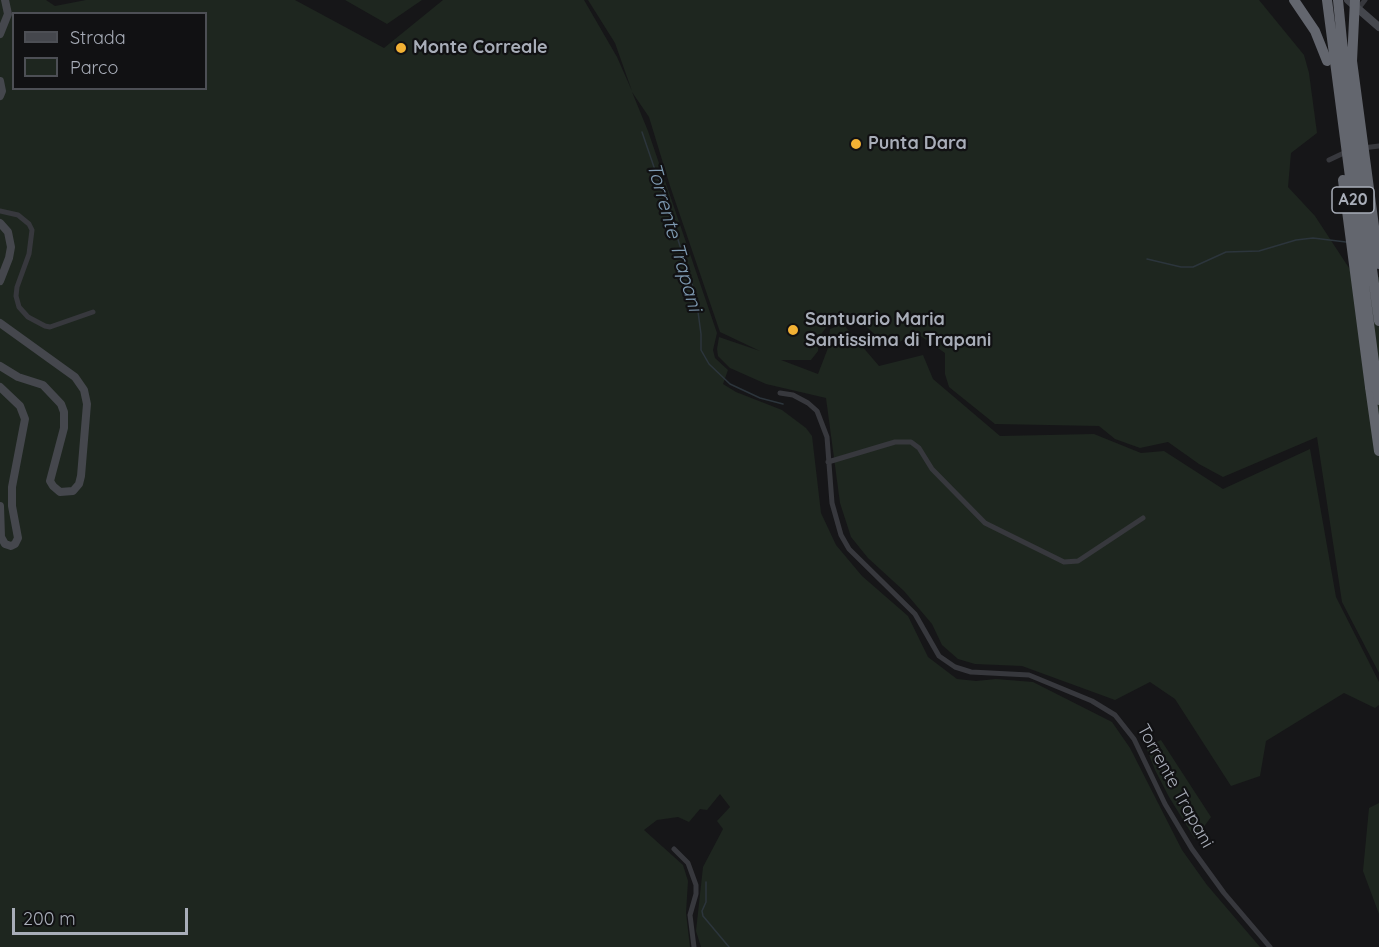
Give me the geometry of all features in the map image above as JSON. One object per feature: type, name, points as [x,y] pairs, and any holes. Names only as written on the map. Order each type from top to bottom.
[{"type":"highway","points":[[1294,0],[1316,31],[1327,61],[1379,451]]},
{"type":"highway","name":"A20","points":[[1327,0],[1379,400]]},
{"type":"highway","name":"A20","points":[[1338,0],[1379,321]]},
{"type":"highway","points":[[1356,4],[1352,62],[1379,264]]},
{"type":"main road","points":[[0,34],[8,14],[5,0]]},
{"type":"main road","points":[[1348,0],[1356,4],[1379,27]]},
{"type":"main road","points":[[0,81],[2,91],[0,96]]},
{"type":"main road","points":[[0,222],[8,232],[11,247],[0,281]]},
{"type":"main road","points":[[0,322],[75,377],[84,390],[87,404],[81,476],[73,491],[60,492],[50,481],[64,428],[64,412],[61,404],[45,387],[16,376],[0,366]]},
{"type":"main road","points":[[0,387],[20,406],[26,419],[12,488],[12,506],[18,538],[14,545],[7,545],[1,540],[0,506]]},
{"type":"street","points":[[1356,4],[1365,0]]},
{"type":"street","points":[[1329,160],[1350,150],[1379,146]]},
{"type":"street","points":[[0,211],[18,215],[29,224],[32,230],[33,239],[16,296],[20,307],[28,317],[45,327],[50,327],[93,312]]},
{"type":"street","points":[[780,393],[806,406],[819,419],[824,436],[829,504],[842,543],[864,568],[914,615],[937,657],[953,669],[971,675],[1029,678],[1090,703],[1113,717],[1132,741],[1162,806],[1195,859],[1269,947]]},
{"type":"street","points":[[827,463],[895,442],[911,442],[919,448],[932,470],[985,523],[1064,562],[1078,561],[1143,518]]},
{"type":"street","points":[[674,849],[688,863],[696,885],[690,915],[694,947]]},
{"type":"green space","points":[[0,0],[46,0],[55,6],[86,0],[295,0],[384,48],[443,0],[584,0],[617,57],[632,91],[615,43],[588,0],[1259,0],[1304,55],[1309,73],[1317,133],[1291,153],[1288,187],[1315,216],[1351,271],[1379,277],[1379,673],[1342,602],[1317,437],[1223,477],[1199,464],[1168,442],[1140,448],[1115,439],[1099,426],[995,424],[949,387],[945,374],[945,353],[919,335],[887,346],[852,313],[831,321],[819,337],[818,351],[811,360],[781,360],[818,374],[828,348],[830,329],[843,324],[879,366],[923,355],[933,379],[1000,436],[1094,434],[1141,453],[1164,451],[1223,489],[1310,449],[1336,597],[1379,682],[1379,705],[1375,708],[1344,693],[1266,741],[1260,776],[1231,786],[1175,699],[1150,682],[1115,700],[1022,666],[975,664],[958,659],[942,645],[932,624],[904,591],[868,558],[851,537],[840,503],[826,398],[766,384],[730,368],[718,356],[719,337],[760,351],[720,332],[649,117],[632,92],[648,131],[717,333],[713,350],[715,358],[728,370],[723,384],[736,392],[782,410],[806,428],[812,436],[821,513],[836,545],[862,576],[908,616],[928,657],[957,679],[1033,682],[1112,722],[1130,748],[1182,850],[1207,885],[1260,947],[701,947],[696,931],[703,867],[723,829],[717,821],[730,807],[720,794],[707,810],[700,809],[689,822],[678,817],[657,820],[644,830],[683,865],[688,881],[686,913],[690,947],[0,947]]},
{"type":"green space","points":[[345,0],[422,0],[387,24]]},
{"type":"green space","points":[[1161,740],[1211,817],[1195,839],[1169,797],[1146,747]]},
{"type":"green space","points":[[1379,803],[1379,914],[1363,871],[1369,808]]},
{"type":"waterway","name":"Torrente Trapani","points":[[642,132],[696,297],[701,350],[709,364],[730,384],[760,398],[783,404]]},
{"type":"waterway","points":[[1147,259],[1181,267],[1193,267],[1226,252],[1259,251],[1296,240],[1313,238],[1346,242]]},
{"type":"waterway","points":[[706,882],[703,916],[729,947]]},
{"type":"place","name":"Monte Correale","points":[[401,48]]},
{"type":"place","name":"Punta Dara","points":[[856,144]]},
{"type":"place","name":"Santuario Maria Santissima di Trapani","points":[[793,330]]}]
